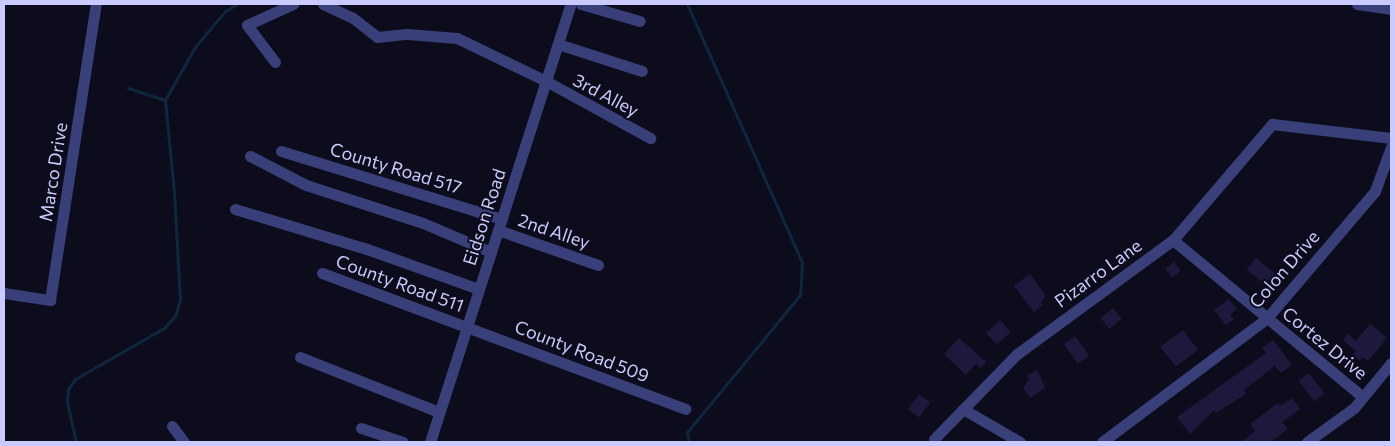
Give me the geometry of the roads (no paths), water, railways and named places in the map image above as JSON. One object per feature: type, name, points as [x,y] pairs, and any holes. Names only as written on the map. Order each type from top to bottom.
[{"type":"street","name":"Marco Drive","points":[[4,293],[50,300],[96,4]]},
{"type":"street","points":[[275,62],[247,25],[293,4]]},
{"type":"street","name":"3rd Alley","points":[[323,4],[353,18],[377,37],[407,34],[457,38],[546,81],[650,138]]},
{"type":"street","name":"Eidson Road","points":[[430,442],[571,4]]},
{"type":"street","points":[[581,4],[640,22]]},
{"type":"street","points":[[1357,4],[1391,9]]},
{"type":"street","points":[[558,44],[642,71]]},
{"type":"street","name":"Pizarro Lane","points":[[934,439],[1017,354],[1173,240],[1272,124],[1391,138]]},
{"type":"street","name":"Colon Drive","points":[[1102,442],[1267,318],[1375,191],[1391,147]]},
{"type":"street","name":"County Road 517","points":[[281,151],[502,218]]},
{"type":"street","points":[[250,156],[306,185],[423,223],[491,252]]},
{"type":"street","points":[[235,209],[367,249],[479,289]]},
{"type":"street","name":"2nd Alley","points":[[498,230],[598,265]]},
{"type":"street","name":"Cortez Drive","points":[[1173,240],[1363,397]]},
{"type":"street","name":"County Road 511","points":[[322,273],[467,325]]},
{"type":"street","name":"County Road 509","points":[[467,325],[685,409]]},
{"type":"street","points":[[300,357],[439,412]]},
{"type":"street","points":[[1307,442],[1354,408],[1391,364]]},
{"type":"street","points":[[963,409],[1020,442]]},
{"type":"street","points":[[172,426],[184,442]]},
{"type":"street","points":[[361,428],[403,442]]},
{"type":"waterway","points":[[76,442],[67,402],[68,389],[75,379],[164,328],[175,316],[180,300],[174,192],[165,100],[195,47],[225,11],[237,4]]},
{"type":"waterway","points":[[687,4],[802,262],[800,295],[687,432],[689,442]]},
{"type":"waterway","points":[[128,88],[165,100]]}]
